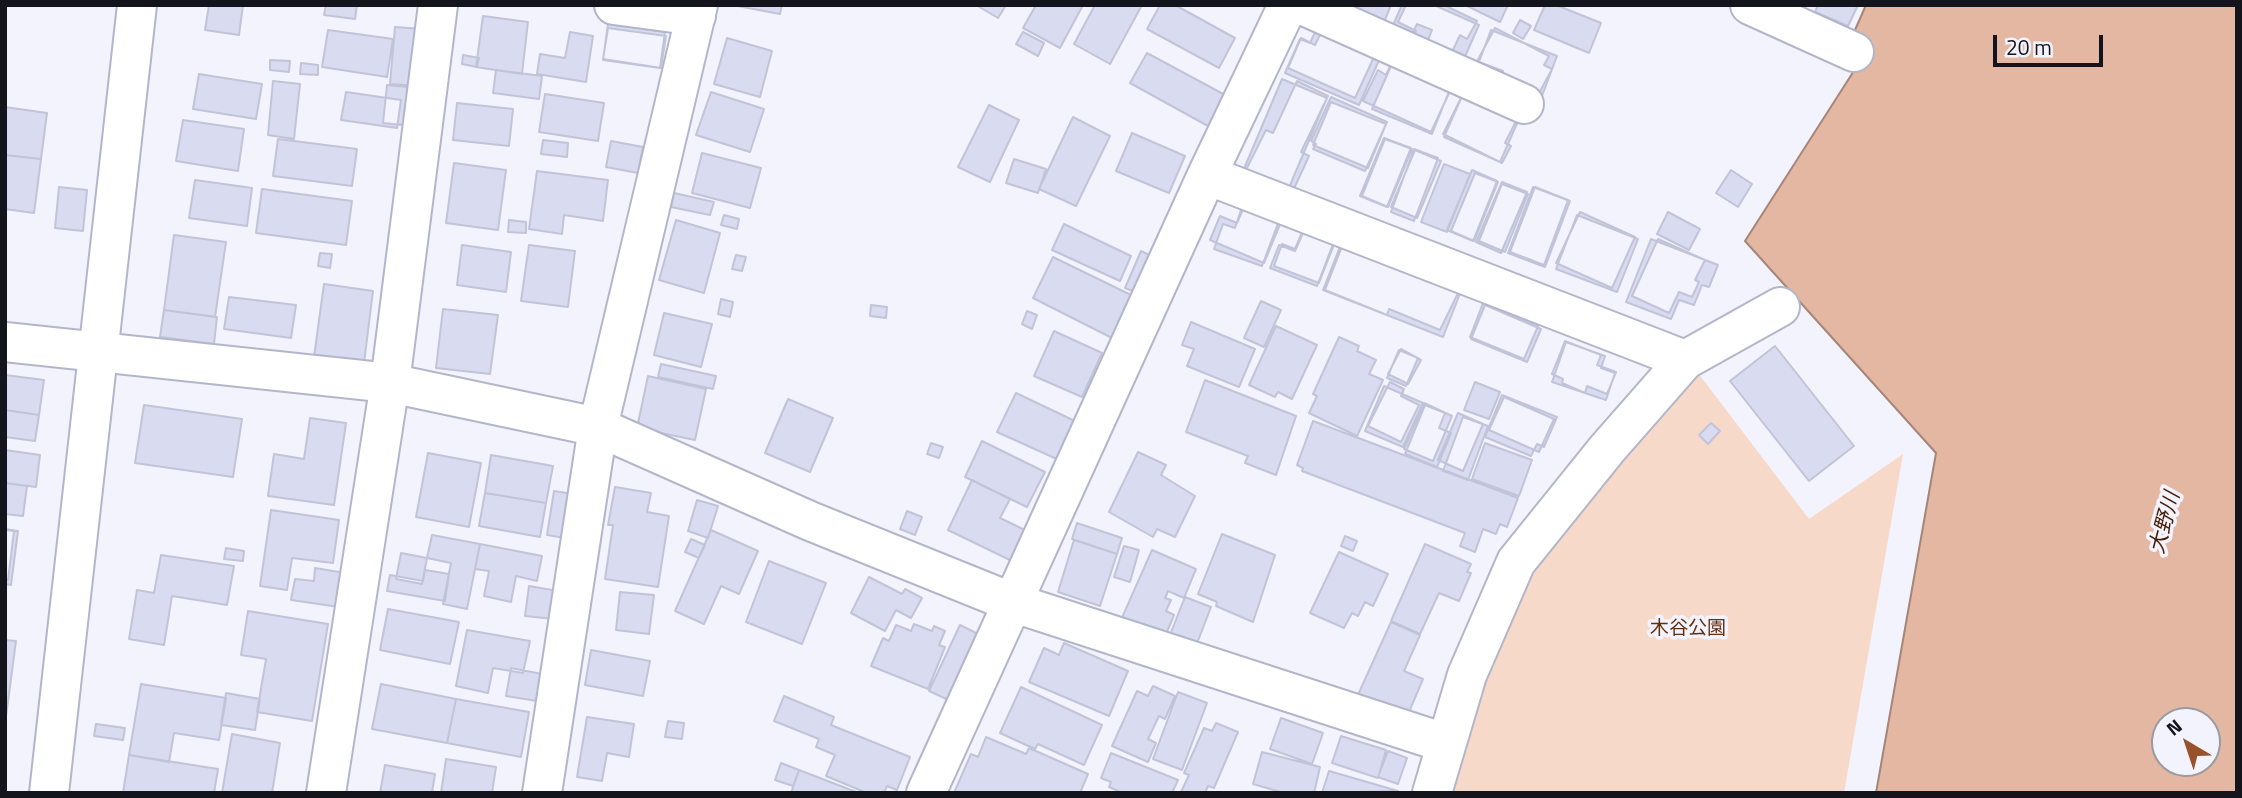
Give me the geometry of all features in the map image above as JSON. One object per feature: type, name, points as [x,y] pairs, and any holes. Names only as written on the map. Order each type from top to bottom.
[{"type":"street","points":[[50,793],[136,5]]},
{"type":"street","points":[[326,793],[390,383],[438,5]]},
{"type":"street","points":[[542,793],[598,427],[697,11],[614,5]]},
{"type":"street","points":[[926,793],[1207,175],[1288,5]]},
{"type":"street","points":[[1302,5],[1524,104]]},
{"type":"street","points":[[1750,5],[1854,52]]},
{"type":"street","points":[[1207,175],[1685,360]]},
{"type":"street","points":[[1432,793],[1467,675],[1516,562],[1607,449],[1685,360],[1780,307]]},
{"type":"street","points":[[5,342],[97,354],[390,383],[598,427],[810,521],[1011,602],[1445,743]]},
{"type":"green space","name":"木谷公園","points":[[1695,369],[1809,519],[1903,454],[1844,793],[1450,793],[1513,579]]},
{"type":"water","name":"大野川","points":[[1866,5],[2237,5],[2237,793],[1876,793],[1936,453],[1745,241],[1866,52],[1851,39]]},
{"type":"building","points":[[209,5],[243,5],[239,35],[205,30]]},
{"type":"building","points":[[326,5],[357,5],[355,19],[324,15]]},
{"type":"building","points":[[732,5],[782,5],[780,14]]},
{"type":"building","points":[[976,5],[1006,5],[998,18]]},
{"type":"building","points":[[1036,5],[1083,5],[1060,48],[1023,28]]},
{"type":"building","points":[[1095,5],[1142,5],[1110,64],[1074,44]]},
{"type":"building","points":[[1160,5],[1175,5],[1235,38],[1219,68],[1147,29]]},
{"type":"building","points":[[1340,5],[1391,5],[1382,27]]},
{"type":"building","points":[[1402,5],[1434,5],[1479,25],[1463,61],[1426,45],[1432,30],[1417,24],[1412,34],[1393,25]]},
{"type":"building","points":[[1406,5],[1444,5],[1477,21],[1467,39],[1460,35],[1452,52],[1413,36],[1416,31],[1398,22]]},
{"type":"building","points":[[1465,5],[1508,5],[1500,22]]},
{"type":"building","points":[[1545,5],[1556,5],[1601,23],[1589,53],[1534,30]]},
{"type":"building","points":[[1818,5],[1858,5],[1848,26],[1815,12]]},
{"type":"building","points":[[483,16],[528,22],[522,74],[476,67]]},
{"type":"building","points":[[1520,20],[1531,26],[1523,39],[1513,33]]},
{"type":"building","points":[[608,24],[665,32],[660,68],[603,60]]},
{"type":"building","points":[[395,27],[423,29],[419,86],[390,84]]},
{"type":"building","points":[[608,28],[666,36],[661,68],[603,59]]},
{"type":"building","points":[[1495,28],[1549,56],[1544,65],[1552,69],[1538,95],[1475,65]]},
{"type":"building","points":[[328,30],[393,39],[387,77],[322,67]]},
{"type":"building","points":[[1316,30],[1380,58],[1359,105],[1285,73],[1300,39],[1310,43]]},
{"type":"building","points":[[1491,30],[1557,56],[1539,104],[1499,83],[1503,71],[1479,62]]},
{"type":"building","points":[[570,32],[593,36],[586,82],[537,74],[540,54],[565,58]]},
{"type":"building","points":[[1023,32],[1044,43],[1038,56],[1016,44]]},
{"type":"building","points":[[1321,33],[1374,57],[1355,98],[1288,68],[1301,38],[1315,45]]},
{"type":"building","points":[[727,38],[772,51],[760,97],[714,84]]},
{"type":"building","points":[[1147,53],[1225,95],[1208,126],[1130,83]]},
{"type":"building","points":[[463,55],[479,58],[477,67],[462,64]]},
{"type":"building","points":[[270,60],[290,61],[289,72],[270,70]]},
{"type":"building","points":[[301,63],[318,65],[318,75],[300,74]]},
{"type":"building","points":[[1391,64],[1450,91],[1431,132],[1363,101],[1378,70],[1386,75]]},
{"type":"building","points":[[1392,64],[1450,89],[1432,134],[1372,109]]},
{"type":"building","points":[[496,70],[542,76],[539,99],[493,93]]},
{"type":"building","points":[[199,74],[262,84],[256,119],[193,109]]},
{"type":"building","points":[[1282,79],[1327,98],[1288,190],[1243,171]]},
{"type":"building","points":[[273,81],[300,84],[294,139],[268,135]]},
{"type":"building","points":[[1297,81],[1328,96],[1301,152],[1309,156],[1292,193],[1246,170],[1266,130],[1273,133]]},
{"type":"building","points":[[387,85],[418,88],[413,126],[383,123]]},
{"type":"building","points":[[1465,90],[1518,117],[1505,143],[1511,146],[1502,163],[1443,134]]},
{"type":"building","points":[[346,92],[401,100],[397,128],[341,120]]},
{"type":"building","points":[[711,92],[764,109],[750,152],[696,135]]},
{"type":"building","points":[[545,94],[604,103],[598,141],[539,132]]},
{"type":"building","points":[[1463,94],[1519,119],[1500,162],[1444,137]]},
{"type":"building","points":[[1331,97],[1387,122],[1365,171],[1313,149],[1316,144],[1311,141]]},
{"type":"building","points":[[1331,102],[1386,124],[1368,168],[1313,145]]},
{"type":"building","points":[[457,103],[513,109],[509,146],[453,140]]},
{"type":"building","points":[[989,105],[1019,120],[990,182],[958,167]]},
{"type":"building","points":[[5,107],[47,113],[41,159],[5,155]]},
{"type":"building","points":[[1073,117],[1110,136],[1076,206],[1039,189]]},
{"type":"building","points":[[183,120],[244,129],[238,171],[176,161]]},
{"type":"building","points":[[1132,133],[1185,156],[1169,193],[1116,171]]},
{"type":"building","points":[[1384,138],[1411,148],[1387,207],[1360,196]]},
{"type":"building","points":[[278,139],[357,149],[352,186],[273,176]]},
{"type":"building","points":[[1385,139],[1412,149],[1388,207],[1362,196]]},
{"type":"building","points":[[543,140],[568,143],[567,157],[541,154]]},
{"type":"building","points":[[611,141],[643,147],[638,173],[606,167]]},
{"type":"building","points":[[1414,149],[1438,158],[1414,221],[1391,212]]},
{"type":"building","points":[[1415,150],[1441,161],[1417,218],[1391,207]]},
{"type":"building","points":[[702,153],[761,168],[750,208],[692,193]]},
{"type":"building","points":[[5,155],[41,159],[34,213],[5,209]]},
{"type":"building","points":[[1014,159],[1046,169],[1038,193],[1006,183]]},
{"type":"building","points":[[454,163],[506,170],[498,230],[446,223]]},
{"type":"building","points":[[1444,164],[1470,174],[1447,232],[1421,222]]},
{"type":"building","points":[[1472,170],[1497,181],[1473,241],[1447,230]]},
{"type":"building","points":[[1731,170],[1752,184],[1738,207],[1716,193]]},
{"type":"building","points":[[537,171],[608,180],[603,221],[564,215],[562,234],[529,229]]},
{"type":"building","points":[[1475,173],[1498,182],[1474,241],[1451,231]]},
{"type":"building","points":[[195,180],[252,188],[247,226],[189,218]]},
{"type":"building","points":[[1502,182],[1527,192],[1501,253],[1476,242]]},
{"type":"building","points":[[1502,184],[1528,194],[1505,252],[1479,241]]},
{"type":"building","points":[[59,187],[87,190],[83,231],[55,228]]},
{"type":"building","points":[[1533,187],[1570,201],[1545,267],[1508,253]]},
{"type":"building","points":[[1535,187],[1568,200],[1544,265],[1510,252]]},
{"type":"building","points":[[262,189],[352,201],[346,245],[256,233]]},
{"type":"building","points":[[674,193],[714,202],[710,215],[671,207]]},
{"type":"building","points":[[1243,204],[1280,218],[1262,266],[1214,249],[1223,224],[1235,228]]},
{"type":"building","points":[[1244,207],[1281,222],[1264,263],[1210,240],[1220,216],[1237,223]]},
{"type":"building","points":[[1580,212],[1635,237],[1612,288],[1556,263]]},
{"type":"building","points":[[1668,212],[1700,229],[1689,250],[1657,234]]},
{"type":"building","points":[[724,215],[739,219],[737,229],[721,225]]},
{"type":"building","points":[[1577,215],[1638,239],[1617,292],[1556,269]]},
{"type":"building","points":[[509,220],[526,222],[526,233],[508,232]]},
{"type":"building","points":[[676,220],[720,233],[704,293],[659,280]]},
{"type":"building","points":[[1064,224],[1131,256],[1120,281],[1052,250]]},
{"type":"building","points":[[1303,230],[1335,242],[1319,283],[1274,266],[1282,244],[1295,249]]},
{"type":"building","points":[[1303,233],[1333,244],[1317,286],[1270,268],[1279,245],[1295,251]]},
{"type":"building","points":[[174,235],[226,242],[215,317],[164,310]]},
{"type":"building","points":[[1651,239],[1718,265],[1709,287],[1702,285],[1694,305],[1679,300],[1671,319],[1626,302]]},
{"type":"building","points":[[1658,239],[1705,260],[1695,280],[1699,282],[1692,297],[1679,292],[1669,313],[1632,296]]},
{"type":"building","points":[[1341,244],[1461,291],[1443,337],[1323,290]]},
{"type":"building","points":[[1343,244],[1459,291],[1440,330],[1389,309],[1387,315],[1325,290]]},
{"type":"building","points":[[462,245],[511,252],[506,292],[457,285]]},
{"type":"building","points":[[529,245],[575,251],[568,307],[521,301]]},
{"type":"building","points":[[1141,251],[1155,258],[1140,294],[1125,288]]},
{"type":"building","points":[[320,253],[332,254],[330,268],[318,266]]},
{"type":"building","points":[[736,255],[746,257],[742,271],[732,269]]},
{"type":"building","points":[[1053,257],[1133,296],[1112,338],[1033,298]]},
{"type":"building","points":[[324,284],[373,291],[364,363],[314,357]]},
{"type":"building","points":[[229,297],[296,305],[291,338],[224,329]]},
{"type":"building","points":[[721,299],[733,302],[730,317],[718,314]]},
{"type":"building","points":[[1261,301],[1281,310],[1264,347],[1244,338]]},
{"type":"building","points":[[1483,303],[1538,326],[1524,359],[1470,337]]},
{"type":"building","points":[[871,305],[887,307],[886,318],[870,316]]},
{"type":"building","points":[[1485,305],[1541,329],[1527,362],[1471,339]]},
{"type":"building","points":[[443,309],[498,315],[490,374],[436,368]]},
{"type":"building","points":[[164,310],[217,317],[214,344],[160,337]]},
{"type":"building","points":[[1027,311],[1037,315],[1032,329],[1022,324]]},
{"type":"building","points":[[664,313],[712,324],[701,367],[654,355]]},
{"type":"building","points":[[1191,322],[1255,349],[1239,387],[1187,366],[1194,349],[1182,345]]},
{"type":"building","points":[[1276,326],[1317,345],[1292,399],[1278,392],[1275,397],[1249,385]]},
{"type":"building","points":[[1054,331],[1102,353],[1082,397],[1034,376]]},
{"type":"building","points":[[1339,337],[1359,346],[1357,351],[1376,360],[1369,374],[1383,380],[1357,436],[1309,413],[1317,396],[1313,394]]},
{"type":"building","points":[[1565,341],[1601,355],[1597,365],[1616,372],[1607,394],[1587,386],[1585,393],[1562,383],[1563,379],[1552,374]]},
{"type":"building","points":[[1566,342],[1605,356],[1601,368],[1615,373],[1606,400],[1552,382]]},
{"type":"building","points":[[1775,346],[1854,446],[1809,481],[1730,381]]},
{"type":"building","points":[[1401,349],[1421,360],[1408,384],[1388,374]]},
{"type":"building","points":[[1399,350],[1418,358],[1406,386],[1387,378]]},
{"type":"building","points":[[661,364],[716,376],[713,389],[658,377]]},
{"type":"building","points":[[5,375],[44,380],[39,415],[5,410]]},
{"type":"building","points":[[648,376],[706,389],[695,440],[637,428]]},
{"type":"building","points":[[1205,380],[1296,416],[1276,475],[1245,463],[1248,456],[1186,432]]},
{"type":"building","points":[[1390,382],[1404,389],[1401,396],[1419,405],[1401,442],[1368,426]]},
{"type":"building","points":[[1475,382],[1500,392],[1489,419],[1464,410]]},
{"type":"building","points":[[1384,386],[1423,403],[1403,447],[1365,431]]},
{"type":"building","points":[[1016,393],[1077,422],[1059,460],[997,432]]},
{"type":"building","points":[[1502,395],[1557,417],[1544,447],[1537,444],[1531,456],[1485,437]]},
{"type":"building","points":[[1504,397],[1554,419],[1539,452],[1489,430]]},
{"type":"building","points":[[788,399],[833,418],[810,472],[765,453]]},
{"type":"building","points":[[1424,403],[1452,416],[1433,461],[1404,449]]},
{"type":"building","points":[[144,405],[242,419],[233,477],[135,463]]},
{"type":"building","points":[[1425,405],[1445,413],[1439,428],[1451,433],[1437,467],[1405,454]]},
{"type":"building","points":[[5,410],[39,415],[35,441],[5,437]]},
{"type":"building","points":[[1458,413],[1483,424],[1463,471],[1438,460]]},
{"type":"building","points":[[1463,417],[1488,426],[1468,480],[1443,471]]},
{"type":"building","points":[[310,418],[346,423],[334,505],[268,496],[274,454],[304,459]]},
{"type":"building","points":[[1313,421],[1518,498],[1507,527],[1500,524],[1496,534],[1483,529],[1475,552],[1460,546],[1465,533],[1302,471],[1303,468],[1297,465]]},
{"type":"building","points":[[1711,423],[1720,431],[1708,444],[1699,435]]},
{"type":"building","points":[[982,441],[1045,472],[1027,507],[965,477]]},
{"type":"building","points":[[931,443],[943,447],[939,458],[927,454]]},
{"type":"building","points":[[1485,443],[1532,460],[1519,496],[1472,479]]},
{"type":"building","points":[[5,450],[40,455],[36,487],[5,483]]},
{"type":"building","points":[[1138,452],[1166,465],[1161,475],[1195,496],[1175,537],[1157,529],[1153,537],[1109,512]]},
{"type":"building","points":[[428,453],[481,463],[469,527],[416,517]]},
{"type":"building","points":[[491,455],[553,466],[546,503],[485,493]]},
{"type":"building","points":[[972,480],[1010,499],[1000,518],[1029,532],[1014,562],[948,530]]},
{"type":"building","points":[[5,483],[27,486],[23,516],[5,514]]},
{"type":"building","points":[[615,487],[651,493],[647,512],[669,516],[658,587],[605,579],[613,525],[608,525]]},
{"type":"building","points":[[554,491],[573,494],[565,538],[547,535]]},
{"type":"building","points":[[485,493],[546,503],[540,537],[479,526]]},
{"type":"building","points":[[697,500],[718,506],[708,538],[688,531]]},
{"type":"building","points":[[271,510],[339,520],[333,563],[292,558],[287,590],[260,586]]},
{"type":"building","points":[[907,511],[922,517],[915,535],[900,529]]},
{"type":"building","points":[[1077,523],[1122,538],[1117,554],[1072,539]]},
{"type":"building","points":[[5,529],[18,531],[11,585],[5,584]]},
{"type":"building","points":[[5,530],[14,531],[8,580],[5,579]]},
{"type":"building","points":[[711,530],[758,551],[739,594],[721,586],[704,624],[675,611]]},
{"type":"building","points":[[1222,534],[1275,555],[1253,622],[1216,606],[1217,602],[1198,594]]},
{"type":"building","points":[[432,535],[480,544],[467,609],[443,604],[451,563],[427,558]]},
{"type":"building","points":[[1345,536],[1357,541],[1353,551],[1341,546]]},
{"type":"building","points":[[691,539],[705,545],[699,558],[685,552]]},
{"type":"building","points":[[1074,540],[1117,554],[1100,606],[1058,592]]},
{"type":"building","points":[[480,544],[542,556],[537,581],[516,576],[511,602],[484,596],[489,571],[475,569]]},
{"type":"building","points":[[1425,544],[1471,564],[1467,572],[1471,573],[1459,601],[1439,593],[1420,634],[1391,621]]},
{"type":"building","points":[[1124,546],[1139,550],[1130,582],[1114,577]]},
{"type":"building","points":[[226,548],[244,551],[243,561],[224,559]]},
{"type":"building","points":[[1152,550],[1196,569],[1184,598],[1168,591],[1165,598],[1171,600],[1166,611],[1174,615],[1164,639],[1121,620]]},
{"type":"building","points":[[1339,552],[1388,574],[1373,606],[1365,602],[1358,616],[1352,613],[1344,628],[1310,613]]},
{"type":"building","points":[[401,553],[427,558],[422,584],[396,579]]},
{"type":"building","points":[[161,555],[234,566],[227,605],[172,596],[164,645],[129,639],[137,590],[154,593]]},
{"type":"building","points":[[769,561],[826,583],[802,644],[746,622]]},
{"type":"building","points":[[315,568],[351,574],[346,608],[291,600],[295,579],[314,581]]},
{"type":"building","points":[[425,570],[449,574],[445,601],[387,591],[390,575],[423,581]]},
{"type":"building","points":[[869,577],[902,594],[905,589],[922,598],[911,618],[896,610],[885,631],[851,613]]},
{"type":"building","points":[[529,586],[558,591],[554,619],[525,616]]},
{"type":"building","points":[[620,592],[654,595],[649,634],[616,630]]},
{"type":"building","points":[[1185,597],[1211,607],[1196,646],[1170,635]]},
{"type":"building","points":[[388,609],[459,622],[450,664],[380,650]]},
{"type":"building","points":[[248,611],[328,624],[312,721],[257,712],[266,659],[241,655]]},
{"type":"building","points":[[1391,622],[1420,635],[1404,671],[1423,679],[1406,719],[1357,697]]},
{"type":"building","points":[[914,624],[932,631],[934,626],[945,631],[939,645],[945,647],[928,689],[871,666],[883,638],[889,641],[896,625],[911,631]]},
{"type":"building","points":[[960,625],[984,637],[953,702],[929,691]]},
{"type":"building","points":[[467,630],[530,641],[523,673],[493,668],[488,693],[456,686]]},
{"type":"building","points":[[5,640],[16,641],[5,724]]},
{"type":"building","points":[[1064,643],[1128,671],[1109,716],[1029,682],[1044,648],[1059,655]]},
{"type":"building","points":[[591,650],[650,661],[643,696],[585,685]]},
{"type":"building","points":[[511,668],[542,674],[537,701],[506,696]]},
{"type":"building","points":[[141,684],[226,698],[219,740],[174,733],[169,762],[129,755]]},
{"type":"building","points":[[381,684],[456,699],[447,743],[372,729]]},
{"type":"building","points":[[1153,686],[1175,696],[1165,719],[1159,716],[1148,739],[1156,743],[1148,762],[1112,746],[1137,691],[1148,696]]},
{"type":"building","points":[[1021,687],[1102,725],[1084,765],[1038,744],[1035,749],[1000,733]]},
{"type":"building","points":[[1178,692],[1207,703],[1182,770],[1153,759]]},
{"type":"building","points":[[226,693],[260,699],[255,730],[221,725]]},
{"type":"building","points":[[784,696],[834,717],[831,725],[910,757],[897,790],[887,786],[884,793],[867,793],[826,776],[835,755],[816,747],[819,739],[774,721]]},
{"type":"building","points":[[456,699],[529,712],[521,757],[447,743]]},
{"type":"building","points":[[587,717],[634,724],[629,757],[607,753],[602,781],[577,777]]},
{"type":"building","points":[[1281,718],[1323,733],[1312,764],[1270,749]]},
{"type":"building","points":[[668,721],[684,723],[682,739],[665,737]]},
{"type":"building","points":[[1216,723],[1238,732],[1214,788],[1208,786],[1205,793],[1181,792],[1189,775],[1184,773],[1204,728],[1212,731]]},
{"type":"building","points":[[96,724],[125,728],[123,740],[94,736]]},
{"type":"building","points":[[232,734],[280,743],[272,793],[222,793]]},
{"type":"building","points":[[1341,736],[1386,750],[1378,778],[1332,763]]},
{"type":"building","points":[[986,737],[1026,754],[1029,748],[1088,774],[1080,793],[954,793],[971,754],[978,757]]},
{"type":"building","points":[[1388,751],[1407,758],[1398,784],[1378,777]]},
{"type":"building","points":[[1262,752],[1320,767],[1314,793],[1284,793],[1253,784]]},
{"type":"building","points":[[1111,753],[1178,780],[1172,793],[1123,793],[1109,787],[1111,782],[1101,778]]},
{"type":"building","points":[[129,755],[218,769],[214,793],[123,793]]},
{"type":"building","points":[[446,759],[496,767],[492,793],[441,793]]},
{"type":"building","points":[[781,763],[799,770],[793,786],[775,780]]},
{"type":"building","points":[[385,765],[435,774],[432,793],[380,793]]},
{"type":"building","points":[[799,770],[859,793],[791,793]]},
{"type":"building","points":[[1329,771],[1398,791],[1322,793]]}]
